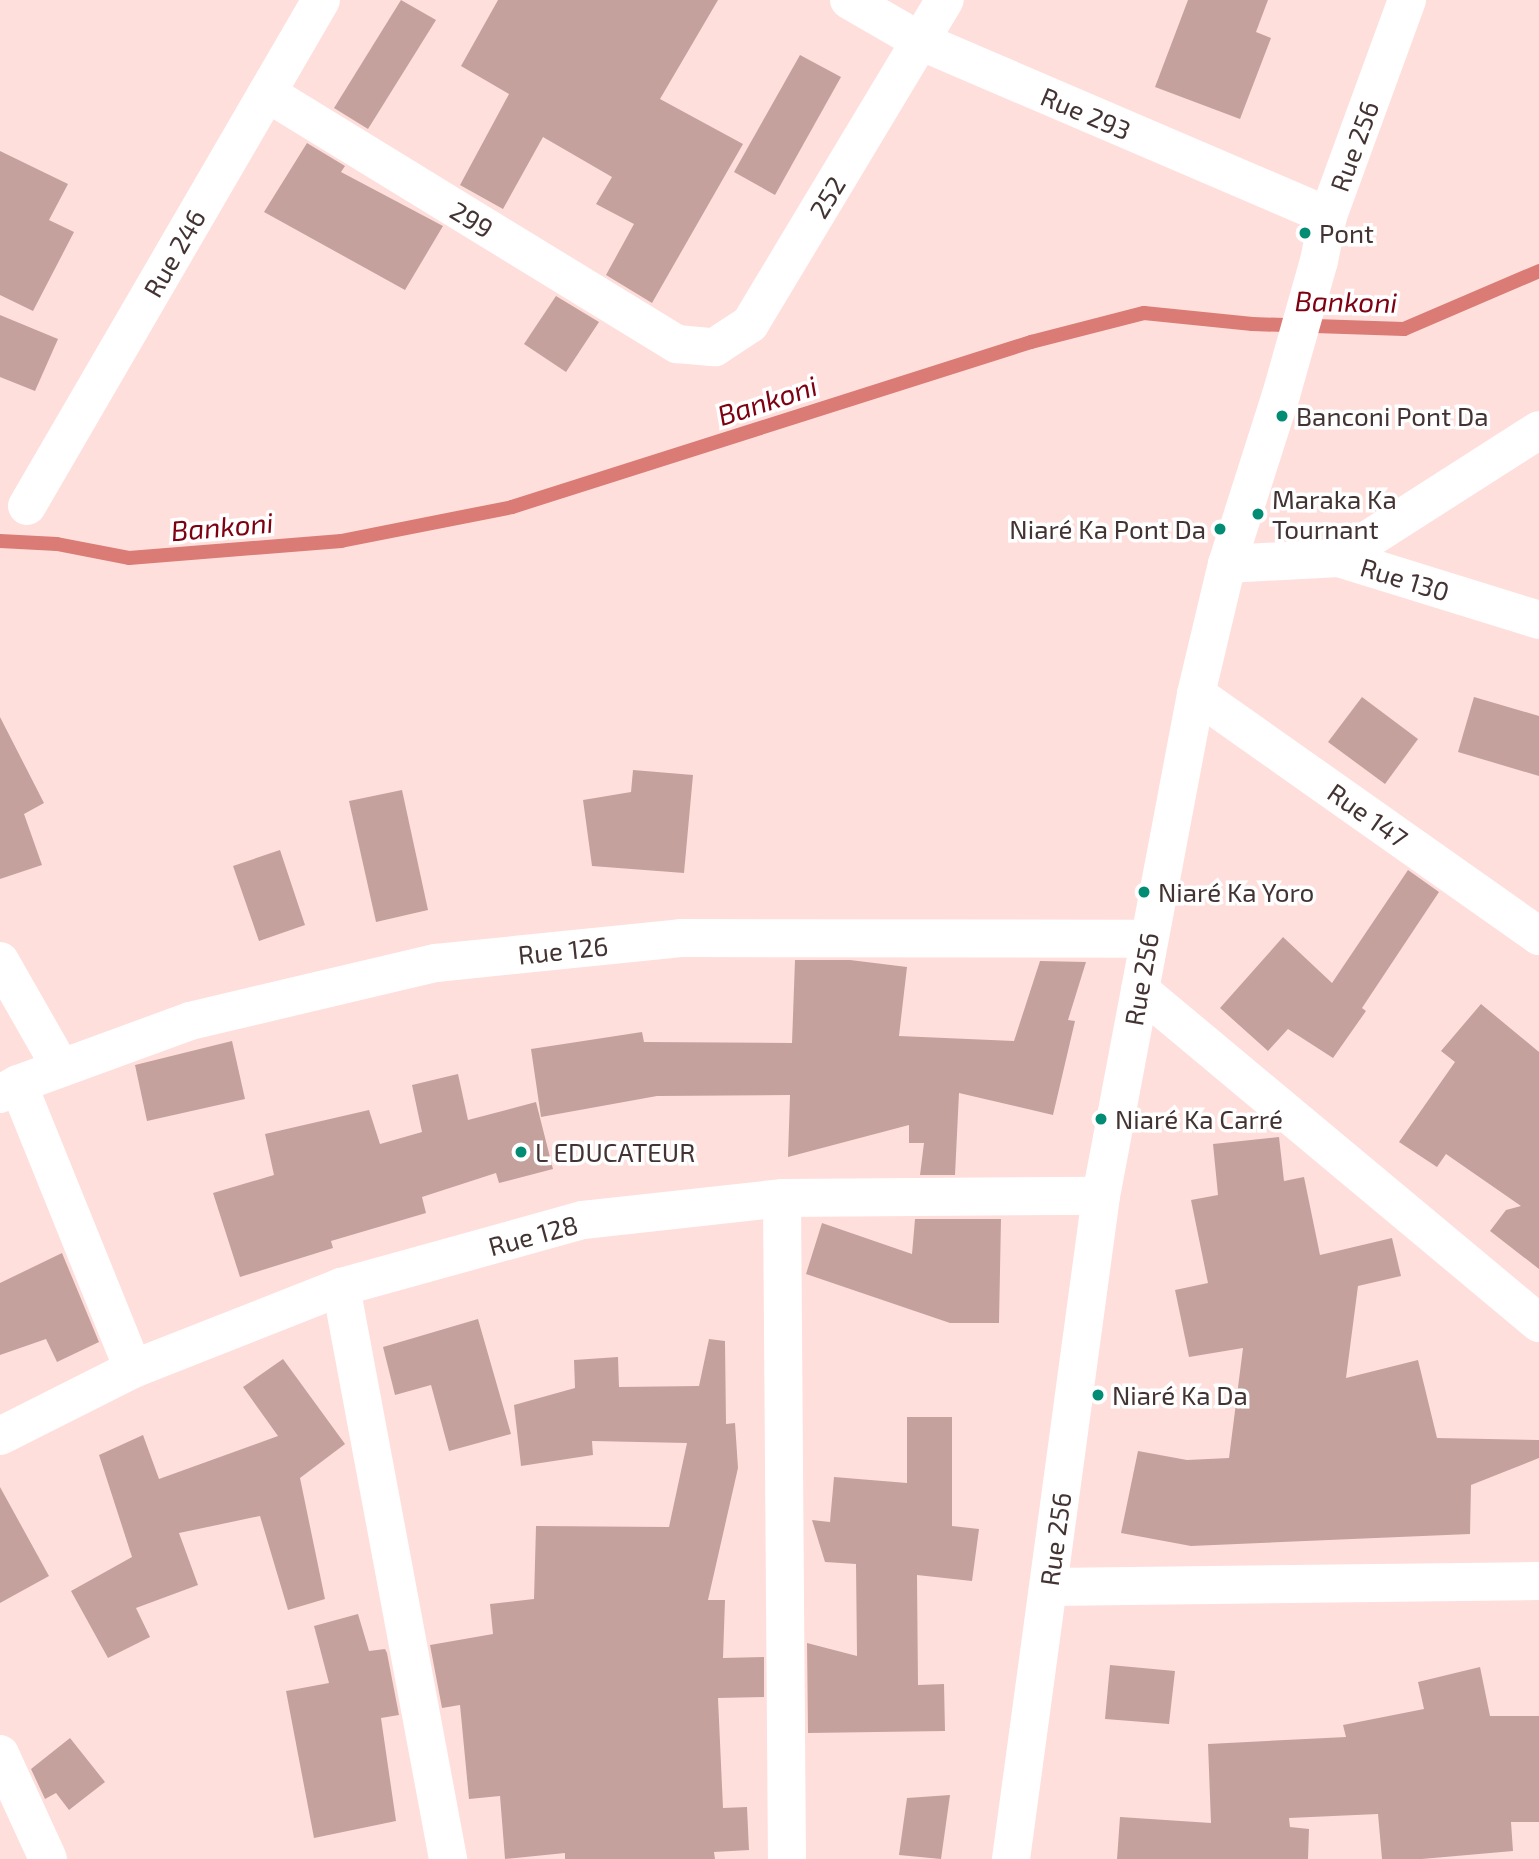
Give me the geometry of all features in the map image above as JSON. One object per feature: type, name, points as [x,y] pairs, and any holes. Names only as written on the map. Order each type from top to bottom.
[{"type":"street","name":"Rue 246","points":[[27,506],[321,0]]},
{"type":"street","name":"Rue 293","points":[[849,0],[920,41],[1328,216]]},
{"type":"street","name":"252","points":[[677,344],[715,347],[750,324],[944,0]]},
{"type":"street","name":"Rue 256","points":[[1011,1859],[1101,1196],[1147,939],[1196,694],[1227,564],[1281,395],[1319,261],[1328,216],[1407,0]]},
{"type":"street","name":"299","points":[[267,93],[677,344]]},
{"type":"street","points":[[1339,558],[1539,429]]},
{"type":"street","name":"Rue 130","points":[[1227,564],[1339,558],[1539,620]]},
{"type":"street","name":"Rue 147","points":[[1196,694],[1539,936]]},
{"type":"street","name":"Rue 126","points":[[9,1089],[190,1021],[436,963],[681,938],[1147,939]]},
{"type":"street","points":[[0,961],[61,1068]]},
{"type":"street","points":[[1140,990],[1539,1323]]},
{"type":"street","points":[[9,1089],[133,1369]]},
{"type":"street","name":"Rue 128","points":[[0,1436],[133,1369],[341,1287],[583,1220],[782,1198],[1101,1196]]},
{"type":"street","points":[[782,1198],[787,1859]]},
{"type":"street","points":[[341,1287],[448,1859]]},
{"type":"street","points":[[1049,1587],[1539,1581]]},
{"type":"street","points":[[0,1754],[48,1859]]},
{"type":"building","points":[[401,0],[436,20],[368,129],[334,108]]},
{"type":"building","points":[[498,0],[718,0],[660,99],[743,144],[652,303],[606,275],[634,224],[596,204],[612,177],[543,137],[503,209],[460,185],[509,94],[461,66]]},
{"type":"building","points":[[1188,0],[1268,0],[1256,32],[1271,38],[1240,119],[1155,87]]},
{"type":"building","points":[[800,55],[841,77],[775,195],[734,172]]},
{"type":"building","points":[[307,143],[345,166],[341,172],[443,226],[405,290],[264,212]]},
{"type":"building","points":[[0,151],[68,184],[49,220],[74,232],[33,311],[0,295]]},
{"type":"building","points":[[556,296],[599,322],[566,372],[524,344]]},
{"type":"building","points":[[0,315],[58,339],[35,391],[0,377]]},
{"type":"building","points":[[1362,697],[1418,739],[1385,784],[1328,742]]},
{"type":"building","points":[[1474,697],[1539,716],[1539,776],[1458,752]]},
{"type":"building","points":[[0,717],[44,803],[24,814],[42,865],[0,879]]},
{"type":"building","points":[[633,770],[693,775],[684,873],[592,866],[583,800],[631,792]]},
{"type":"building","points":[[402,790],[428,910],[376,922],[349,801]]},
{"type":"building","points":[[280,850],[305,925],[259,941],[233,866]]},
{"type":"building","points":[[1408,870],[1439,892],[1362,1008],[1366,1011],[1333,1058],[1288,1029],[1268,1051],[1220,1008],[1283,937],[1332,983]]},
{"type":"building","points":[[795,960],[850,960],[907,967],[899,1036],[1014,1041],[1040,961],[1086,962],[1068,1020],[1075,1021],[1053,1115],[959,1093],[955,1175],[920,1175],[924,1143],[909,1143],[909,1125],[788,1157],[790,1095],[657,1096],[541,1117],[531,1049],[642,1032],[644,1042],[792,1043]]},
{"type":"building","points":[[1481,1004],[1539,1052],[1539,1269],[1490,1231],[1506,1210],[1521,1206],[1446,1154],[1437,1167],[1399,1142],[1455,1062],[1441,1051]]},
{"type":"building","points":[[232,1041],[245,1099],[147,1121],[135,1065]]},
{"type":"building","points":[[458,1074],[468,1120],[536,1102],[553,1169],[499,1183],[496,1173],[422,1197],[426,1213],[331,1241],[333,1248],[240,1277],[213,1193],[274,1175],[265,1134],[369,1110],[380,1144],[422,1132],[412,1085]]},
{"type":"building","points":[[1279,1137],[1284,1181],[1304,1177],[1320,1255],[1392,1238],[1401,1276],[1358,1286],[1346,1378],[1418,1360],[1437,1438],[1539,1440],[1539,1458],[1471,1485],[1470,1534],[1191,1546],[1121,1533],[1138,1451],[1187,1460],[1229,1458],[1243,1348],[1189,1357],[1175,1290],[1208,1283],[1191,1200],[1218,1195],[1213,1144]]},
{"type":"building","points":[[915,1219],[1001,1219],[999,1323],[950,1323],[806,1274],[822,1223],[912,1254]]},
{"type":"building","points":[[62,1253],[99,1342],[57,1362],[46,1339],[0,1355],[0,1283]]},
{"type":"building","points":[[478,1319],[511,1434],[449,1451],[431,1385],[395,1395],[383,1347]]},
{"type":"building","points":[[709,1339],[725,1341],[726,1424],[735,1423],[738,1468],[708,1600],[725,1600],[723,1658],[764,1657],[764,1697],[718,1698],[723,1808],[747,1807],[749,1850],[714,1852],[715,1859],[565,1859],[565,1853],[505,1859],[500,1796],[469,1799],[460,1705],[442,1708],[430,1645],[493,1634],[490,1604],[534,1599],[536,1526],[669,1527],[687,1443],[592,1441],[593,1455],[521,1466],[514,1405],[575,1388],[574,1360],[618,1357],[619,1387],[699,1386]]},
{"type":"building","points":[[283,1359],[345,1444],[300,1478],[325,1599],[288,1610],[260,1516],[179,1533],[198,1585],[136,1608],[150,1637],[108,1658],[71,1591],[132,1557],[99,1455],[143,1435],[159,1479],[278,1436],[243,1387]]},
{"type":"building","points":[[907,1417],[952,1417],[952,1526],[979,1529],[972,1581],[917,1575],[918,1685],[944,1684],[945,1731],[808,1733],[807,1643],[857,1656],[856,1564],[825,1562],[812,1520],[830,1522],[834,1477],[907,1483]]},
{"type":"building","points":[[0,1487],[49,1576],[0,1603]]},
{"type":"building","points":[[358,1614],[369,1651],[385,1649],[387,1653],[399,1715],[381,1718],[396,1821],[314,1838],[286,1691],[329,1683],[314,1626]]},
{"type":"building","points":[[1110,1665],[1175,1671],[1169,1724],[1105,1719]]},
{"type":"building","points":[[1480,1667],[1490,1716],[1539,1716],[1539,1822],[1511,1822],[1513,1851],[1422,1859],[1382,1859],[1378,1814],[1289,1818],[1290,1827],[1309,1829],[1308,1859],[1117,1859],[1120,1817],[1211,1823],[1208,1744],[1346,1737],[1343,1725],[1424,1709],[1418,1682]]},
{"type":"building","points":[[70,1738],[105,1782],[69,1810],[56,1793],[45,1799],[31,1769]]},
{"type":"building","points":[[950,1795],[941,1859],[899,1855],[907,1798]]},
{"type":"waterway","name":"Bankoni","points":[[0,541],[57,544],[129,558],[341,541],[512,507],[1031,342],[1144,313],[1252,324],[1404,329],[1539,271]]},
{"type":"place","name":"Pont","points":[[1305,233]]},
{"type":"place","name":"Banconi Pont Da","points":[[1282,416]]},
{"type":"place","name":"Maraka Ka Tournant","points":[[1258,514]]},
{"type":"place","name":"Niaré Ka Pont Da","points":[[1220,529]]},
{"type":"place","name":"Niaré Ka Yoro","points":[[1144,892]]},
{"type":"place","name":"Niaré Ka Carré","points":[[1101,1119]]},
{"type":"place","name":"L EDUCATEUR","points":[[521,1152]]},
{"type":"place","name":"Niaré Ka Da","points":[[1098,1395]]}]
